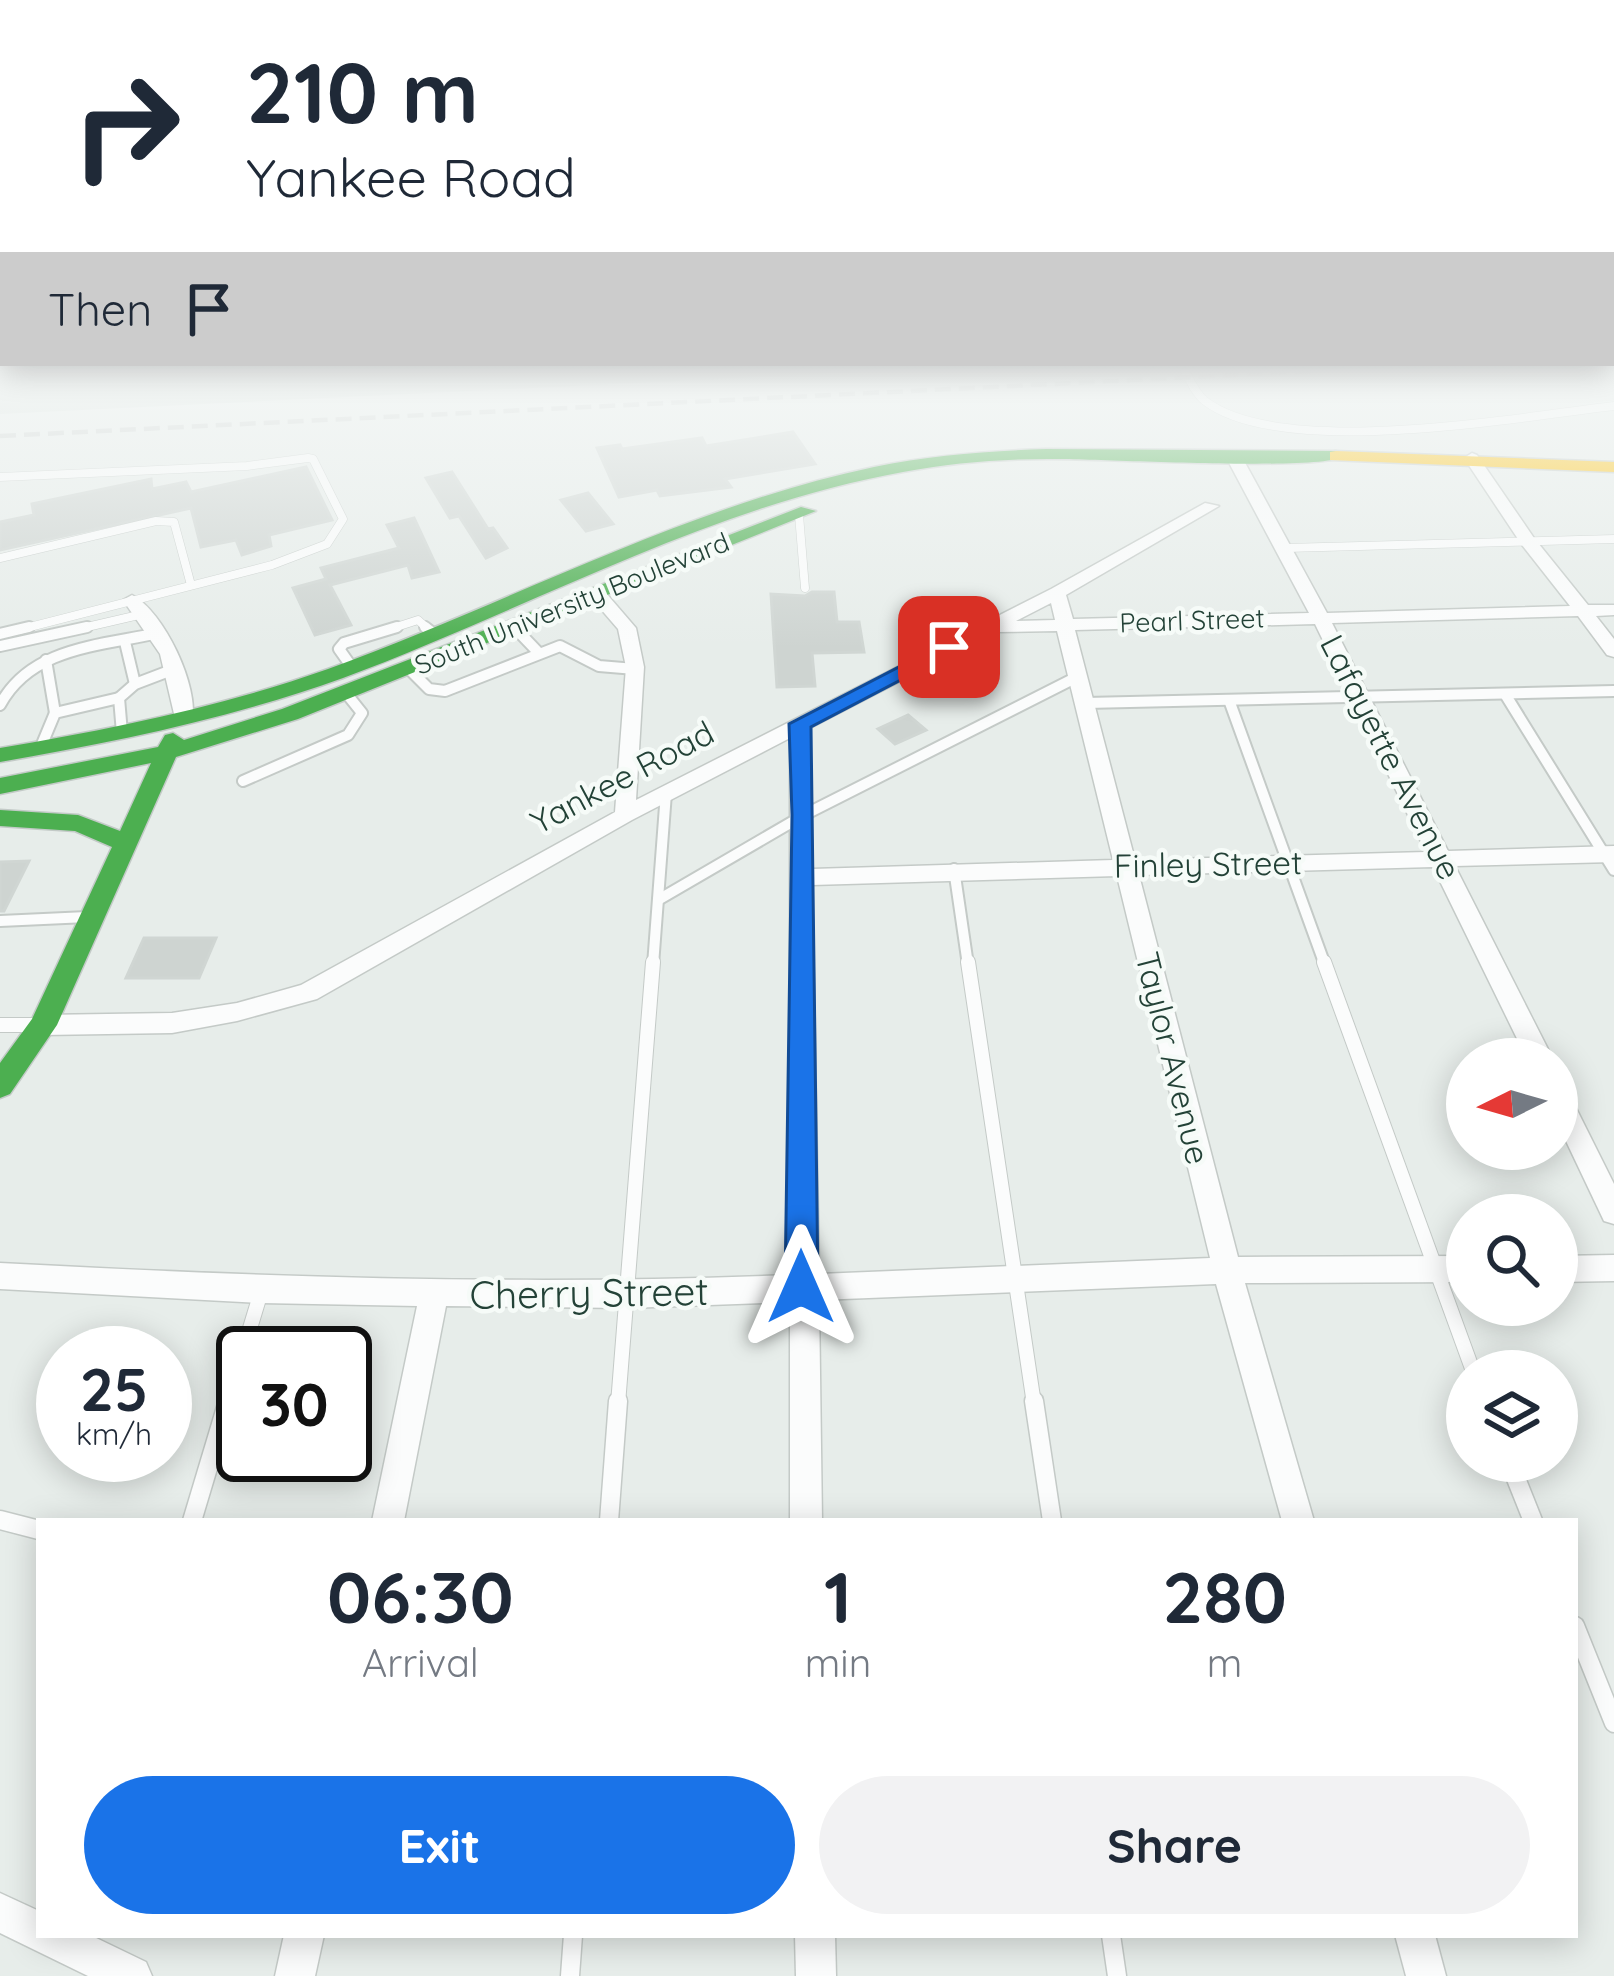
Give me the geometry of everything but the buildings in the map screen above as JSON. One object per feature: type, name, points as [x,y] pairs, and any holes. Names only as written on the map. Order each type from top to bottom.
[{"type":"street","name":"South University Boulevard","points":[[0,786],[166,753],[349,680],[434,634],[758,506],[874,472],[936,463]]},
{"type":"street","name":"South University Boulevard","points":[[0,754],[122,733],[409,669],[799,514],[964,478],[1221,463]]},
{"type":"street","name":"Lafayette Avenue","points":[[1237,463],[1286,548],[1530,1038]]},
{"type":"street","points":[[1476,463],[1528,541],[1614,651]]},
{"type":"street","points":[[1554,463],[1614,467]]},
{"type":"street","name":"Yankee Road","points":[[43,1025],[172,1022],[237,1012],[308,992],[625,815],[1057,593],[1210,506]]},
{"type":"street","name":"Taylor Avenue","points":[[1057,593],[1227,1270],[1297,1518]]},
{"type":"street","points":[[599,596],[627,628],[635,668],[625,815]]},
{"type":"street","points":[[0,1086],[43,1025],[185,718],[177,668],[137,607]]},
{"type":"street","name":"Pearl Street","points":[[986,628],[1614,610]]},
{"type":"street","points":[[800,724],[806,1518]]},
{"type":"street","points":[[0,818],[93,823],[124,842]]},
{"type":"street","name":"Finley Street","points":[[801,877],[955,869],[1611,859]]},
{"type":"street","points":[[1578,1138],[1614,1212]]},
{"type":"street","points":[[1578,1268],[1614,1268]]},
{"type":"street","name":"Cherry Street","points":[[0,1276],[261,1290],[628,1295],[1227,1270],[1446,1269]]},
{"type":"street","points":[[389,1518],[434,1295]]},
{"type":"street","points":[[0,1913],[36,1928]]},
{"type":"street","points":[[59,1938],[132,1976]]},
{"type":"street","points":[[295,1976],[303,1938]]},
{"type":"street","points":[[815,1938],[815,1976]]},
{"type":"street","points":[[1415,1938],[1426,1976]]},
{"type":"lane","points":[[0,477],[240,463]]},
{"type":"lane","points":[[0,646],[137,607],[191,585],[272,565],[327,544],[343,519],[315,463]]},
{"type":"lane","points":[[799,514],[805,588]]},
{"type":"lane","points":[[0,558],[155,520],[175,522],[191,585]]},
{"type":"lane","points":[[1286,548],[1614,539]]},
{"type":"lane","points":[[0,634],[137,607]]},
{"type":"lane","points":[[515,628],[537,651]]},
{"type":"lane","points":[[0,705],[6,686],[24,670],[46,660],[158,633]]},
{"type":"lane","points":[[124,642],[135,684]]},
{"type":"lane","points":[[409,669],[429,689],[446,691],[537,651],[565,646],[604,668],[635,668]]},
{"type":"lane","points":[[40,748],[55,713],[46,660]]},
{"type":"lane","points":[[55,713],[119,698],[135,684],[177,668]]},
{"type":"lane","points":[[658,900],[804,815],[1079,676]]},
{"type":"lane","points":[[243,781],[348,735],[362,713],[349,680]]},
{"type":"lane","points":[[1086,704],[1614,691]]},
{"type":"lane","points":[[1505,694],[1611,859]]},
{"type":"lane","points":[[119,698],[122,733]]},
{"type":"lane","points":[[1228,700],[1465,1350]]},
{"type":"lane","points":[[609,1518],[666,794]]},
{"type":"lane","points":[[955,869],[1052,1518]]},
{"type":"lane","points":[[0,922],[94,917]]},
{"type":"lane","points":[[0,1024],[43,1025]]},
{"type":"lane","points":[[193,1518],[261,1290]]},
{"type":"lane","points":[[1517,1482],[1532,1518]]},
{"type":"lane","points":[[0,1520],[36,1529]]},
{"type":"lane","points":[[1578,1633],[1614,1723]]},
{"type":"lane","points":[[570,1976],[574,1938]]},
{"type":"lane","points":[[1111,1938],[1117,1976]]},
{"type":"traffic: fast","points":[[0,755],[170,722],[254,700],[403,647],[735,513],[873,472],[924,463]]},
{"type":"traffic: fast","points":[[0,786],[166,753],[290,714],[807,511]]},
{"type":"traffic: fast","points":[[0,1086],[43,1025],[173,740]]},
{"type":"traffic: fast","points":[[0,818],[78,823],[124,842]]},
{"type":"traffic: slow","points":[[1518,463],[1614,467]]},
{"type":"route","points":[[801,1287],[804,815],[800,724],[949,647]]}]
